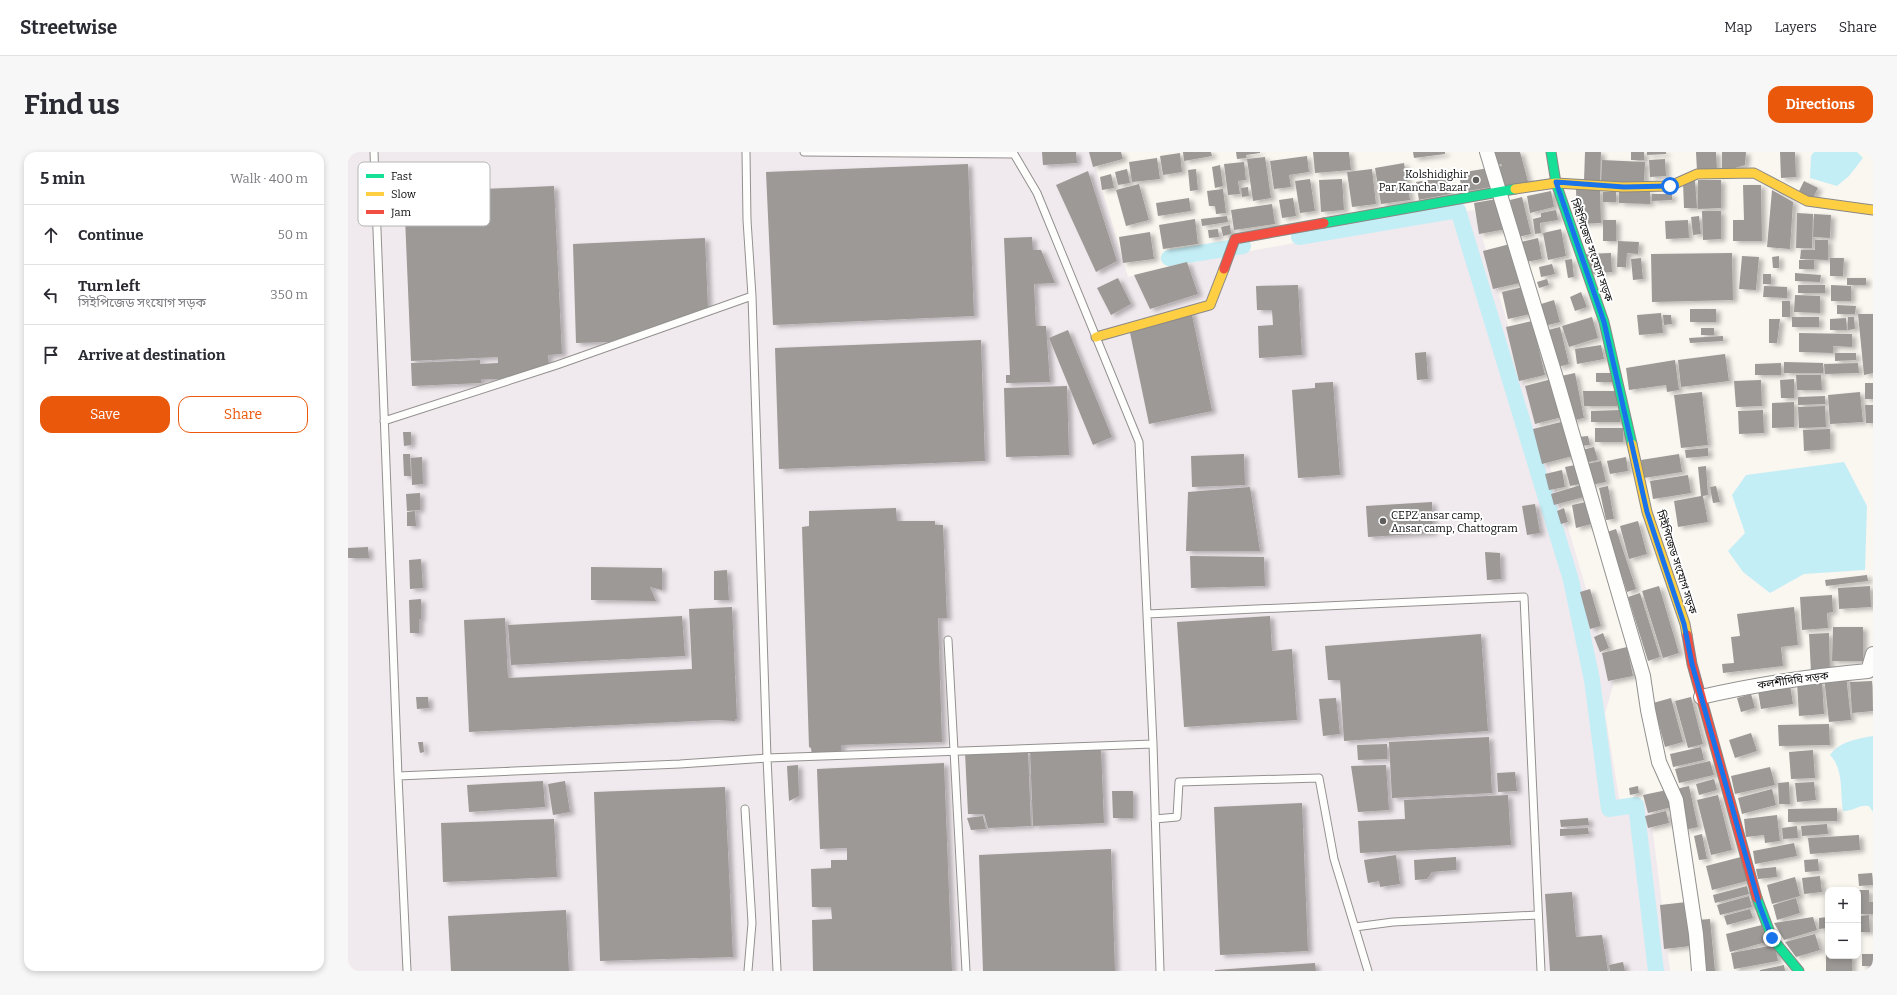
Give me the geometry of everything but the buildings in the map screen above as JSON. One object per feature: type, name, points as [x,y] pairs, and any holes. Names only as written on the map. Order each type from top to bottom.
[{"type":"street","points":[[1487,152],[1559,386],[1643,676],[1648,710],[1660,762],[1676,800],[1696,934],[1699,971]]},
{"type":"street","name":"সিইপিজেড সংযোগ সড়ক","points":[[1551,152],[1556,182],[1604,322],[1647,512],[1684,624],[1692,664],[1760,907],[1772,938],[1799,971]]},
{"type":"street","points":[[1096,337],[1210,305],[1235,239],[1499,191],[1556,182],[1624,187],[1670,186],[1697,174],[1754,173],[1807,202],[1873,210]]},
{"type":"street","name":"কলশীদিঘি সড়ক","points":[[1701,697],[1755,685],[1823,675],[1871,674],[1873,654]]},
{"type":"lane","points":[[374,152],[374,162]]},
{"type":"lane","points":[[746,152],[747,220],[752,296],[767,758],[777,971]]},
{"type":"lane","points":[[804,152],[1014,154],[1037,193],[1139,442],[1153,744],[1160,971]]},
{"type":"lane","points":[[377,226],[407,971]]},
{"type":"lane","points":[[384,421],[557,365],[752,296]]},
{"type":"lane","points":[[1147,614],[1524,597],[1540,971]]},
{"type":"lane","points":[[948,640],[966,971]]},
{"type":"lane","points":[[398,776],[680,764],[767,758],[1153,744]]},
{"type":"lane","points":[[1155,819],[1177,817],[1179,782],[1319,778],[1334,859],[1368,971]]},
{"type":"lane","points":[[745,809],[752,923],[748,971]]},
{"type":"lane","points":[[1355,927],[1393,922],[1537,915]]},
{"type":"shaded area","points":[[348,152],[1091,152],[1128,277],[1218,257],[1474,210],[1614,683],[1605,713],[1620,803],[1649,800],[1670,971],[348,971]]},
{"type":"water","points":[[1814,152],[1857,152],[1863,158],[1849,176],[1837,186],[1810,178],[1811,156]]},
{"type":"water","points":[[1844,462],[1867,506],[1865,570],[1804,574],[1770,593],[1743,572],[1728,551],[1745,533],[1732,495],[1746,475]]},
{"type":"water","points":[[1873,736],[1873,812],[1869,806],[1843,811],[1841,782],[1838,767],[1830,755],[1834,750],[1844,744]]},
{"type":"waterway","points":[[1299,237],[1458,210],[1571,580],[1592,680],[1609,809],[1636,805],[1656,971]]},
{"type":"waterway","points":[[1169,258],[1243,246]]},
{"type":"traffic: fast","points":[[1551,152],[1556,183],[1604,322],[1632,444]]},
{"type":"traffic: fast","points":[[1324,223],[1515,189]]},
{"type":"traffic: fast","points":[[1757,898],[1772,938],[1799,971]]},
{"type":"traffic: slow","points":[[1515,189],[1556,183],[1623,187],[1670,186],[1697,174],[1754,173],[1807,201],[1873,210]]},
{"type":"traffic: slow","points":[[1096,337],[1210,305],[1224,269]]},
{"type":"traffic: slow","points":[[1632,444],[1647,512],[1685,624],[1687,635]]},
{"type":"traffic: jam","points":[[1224,269],[1235,239],[1324,223]]},
{"type":"traffic: jam","points":[[1687,635],[1692,664],[1757,898]]},
{"type":"place","name":"Kolshidighir Par Kancha Bazar","points":[[1476,180]]},
{"type":"place","name":"CEPZ ansar camp, Ansar camp, Chattogram","points":[[1383,521]]},
{"type":"route","points":[[1670,186],[1624,187],[1556,182],[1604,322],[1647,512],[1684,624],[1692,664],[1760,907],[1772,938]]}]
